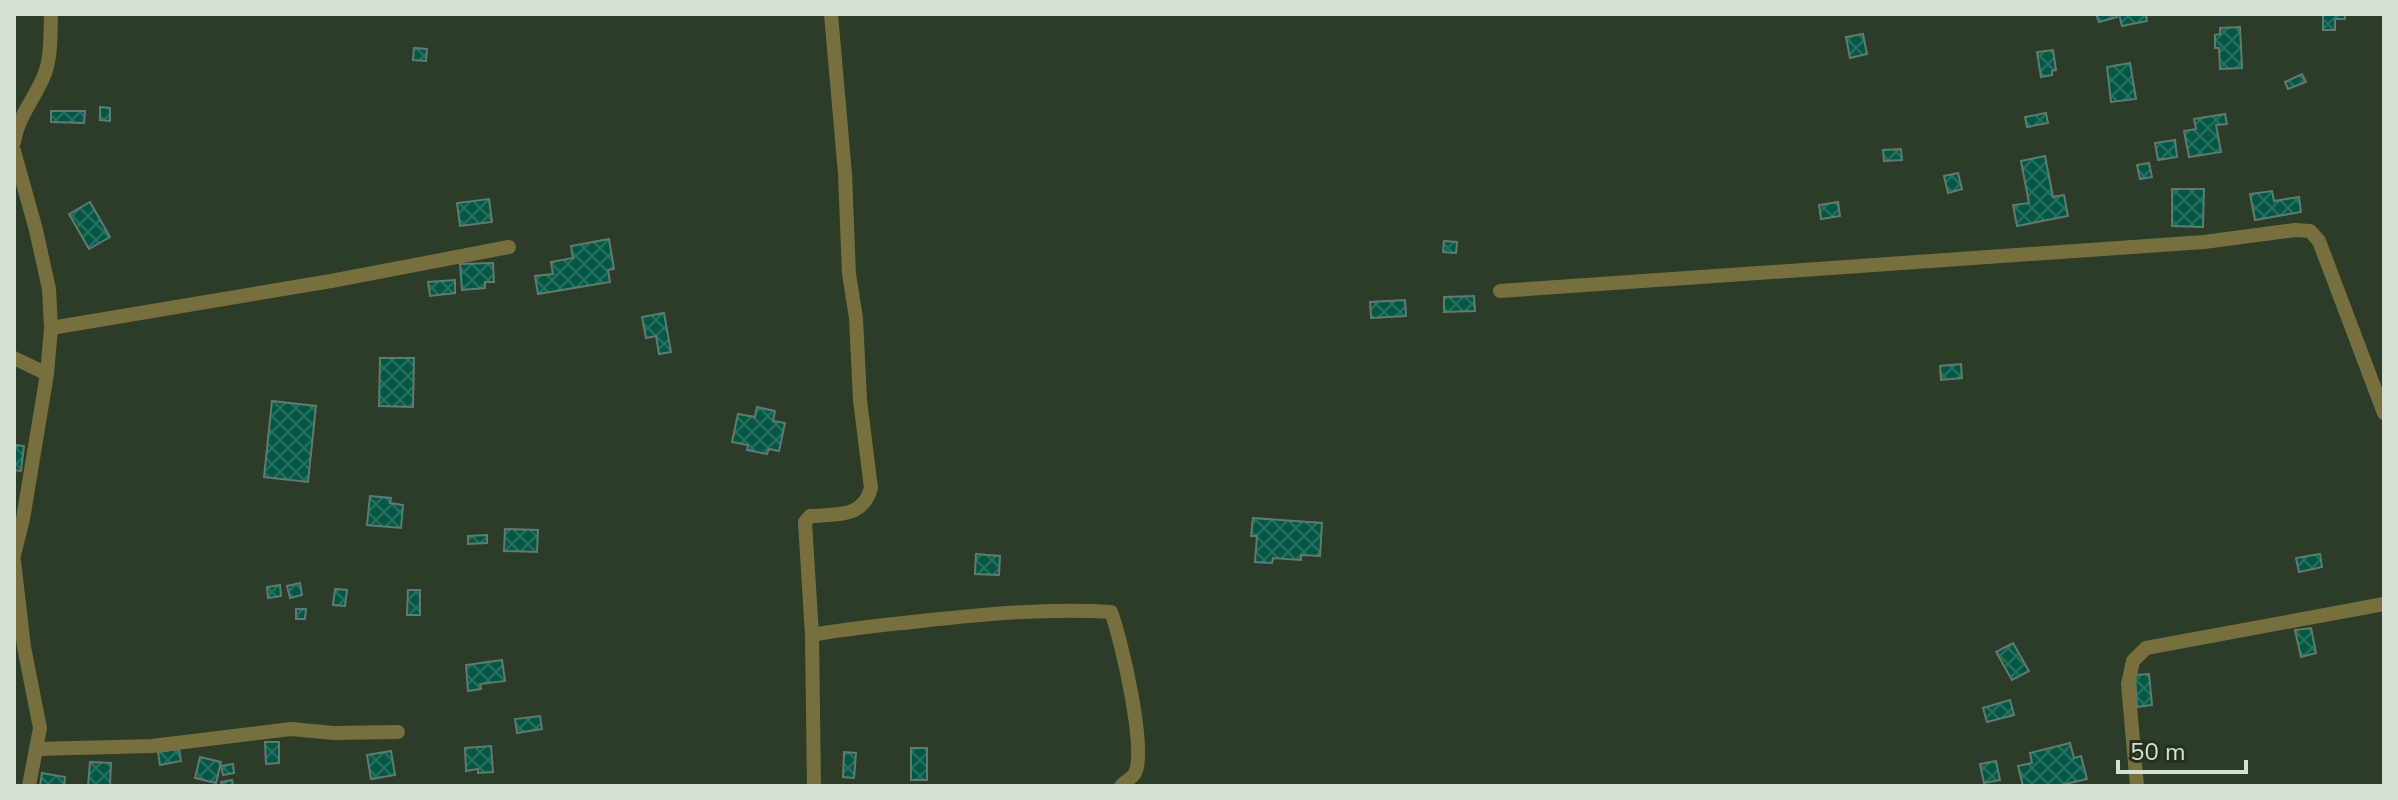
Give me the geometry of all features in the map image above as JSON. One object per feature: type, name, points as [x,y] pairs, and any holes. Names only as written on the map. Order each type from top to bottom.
[{"type":"street","points":[[14,142],[16,126],[49,63],[51,14]]},
{"type":"street","points":[[814,786],[812,635],[805,522],[810,516],[861,508],[871,488],[860,400],[856,318],[849,274],[845,174],[831,14]]},
{"type":"street","points":[[14,151],[49,289],[51,328],[47,374],[14,555]]},
{"type":"street","points":[[1500,291],[2204,242],[2295,230],[2310,231],[2319,241],[2384,413]]},
{"type":"street","points":[[51,328],[331,281],[509,247]]},
{"type":"street","points":[[14,358],[47,374]]},
{"type":"street","points":[[14,561],[24,647],[40,728],[29,786]]},
{"type":"street","points":[[2137,786],[2128,684],[2133,661],[2146,648],[2384,604]]},
{"type":"street","points":[[812,635],[859,626],[993,613],[1111,612],[1120,637],[1140,753],[1135,774],[1121,786]]},
{"type":"street","points":[[36,749],[152,746],[291,729],[333,733],[398,732]]},
{"type":"building","points":[[2096,14],[2116,14],[2117,17],[2099,22]]},
{"type":"building","points":[[2119,14],[2146,14],[2147,21],[2122,26]]},
{"type":"building","points":[[2323,14],[2345,14],[2345,19],[2335,19],[2335,30],[2323,30]]},
{"type":"building","points":[[2240,27],[2242,68],[2220,69],[2215,35],[2220,34],[2220,28]]},
{"type":"building","points":[[1863,34],[1867,54],[1850,58],[1846,37]]},
{"type":"building","points":[[414,48],[427,49],[426,61],[413,60]]},
{"type":"building","points":[[2053,50],[2056,70],[2052,71],[2052,75],[2041,77],[2037,52]]},
{"type":"building","points":[[2130,63],[2136,99],[2111,102],[2107,67]]},
{"type":"building","points":[[2302,74],[2306,82],[2288,89],[2285,82]]},
{"type":"building","points":[[100,107],[110,108],[110,121],[100,120]]},
{"type":"building","points":[[51,111],[85,111],[84,123],[51,122]]},
{"type":"building","points":[[2046,113],[2048,123],[2027,127],[2025,117]]},
{"type":"building","points":[[2225,114],[2227,124],[2216,125],[2221,152],[2189,157],[2184,131],[2196,129],[2194,119]]},
{"type":"building","points":[[2175,140],[2177,157],[2158,160],[2155,143]]},
{"type":"building","points":[[1901,149],[1902,160],[1884,161],[1883,150]]},
{"type":"building","points":[[2045,156],[2053,197],[2064,195],[2068,216],[2017,226],[2013,205],[2029,203],[2021,161]]},
{"type":"building","points":[[2149,163],[2152,177],[2140,179],[2137,165]]},
{"type":"building","points":[[1958,173],[1962,189],[1948,193],[1944,176]]},
{"type":"building","points":[[2172,189],[2204,189],[2203,227],[2172,226]]},
{"type":"building","points":[[2272,191],[2274,201],[2299,197],[2301,212],[2255,220],[2250,194]]},
{"type":"building","points":[[489,199],[492,222],[460,226],[457,203]]},
{"type":"building","points":[[90,202],[110,237],[89,249],[69,214]]},
{"type":"building","points":[[1838,202],[1840,216],[1821,219],[1819,205]]},
{"type":"building","points":[[609,239],[614,269],[608,270],[610,282],[538,294],[535,276],[553,274],[551,262],[573,258],[571,246]]},
{"type":"building","points":[[1444,241],[1457,242],[1456,253],[1443,252]]},
{"type":"building","points":[[493,263],[494,282],[485,282],[485,288],[462,290],[460,264]]},
{"type":"building","points":[[455,280],[455,293],[430,296],[428,282]]},
{"type":"building","points":[[1474,296],[1475,311],[1444,312],[1444,297]]},
{"type":"building","points":[[1405,300],[1406,316],[1371,318],[1370,302]]},
{"type":"building","points":[[664,313],[671,352],[659,354],[656,336],[646,338],[642,317]]},
{"type":"building","points":[[380,358],[414,358],[413,407],[379,406]]},
{"type":"building","points":[[1961,364],[1962,378],[1941,380],[1940,366]]},
{"type":"building","points":[[272,401],[316,406],[308,482],[264,477]]},
{"type":"building","points":[[757,407],[775,411],[773,421],[785,423],[779,451],[769,449],[767,454],[747,450],[748,445],[732,442],[738,414],[755,417]]},
{"type":"building","points":[[14,445],[24,446],[21,471],[14,470]]},
{"type":"building","points":[[370,496],[391,498],[390,503],[403,505],[401,528],[367,525]]},
{"type":"building","points":[[1253,518],[1322,523],[1320,556],[1301,555],[1301,560],[1273,558],[1272,563],[1255,562],[1257,536],[1251,536]]},
{"type":"building","points":[[505,529],[538,530],[537,552],[504,551]]},
{"type":"building","points":[[487,535],[487,543],[468,544],[468,536]]},
{"type":"building","points":[[976,554],[1000,556],[999,575],[975,574]]},
{"type":"building","points":[[2320,554],[2322,567],[2299,572],[2296,558]]},
{"type":"building","points":[[300,583],[302,595],[290,598],[287,586]]},
{"type":"building","points":[[280,585],[281,596],[268,598],[267,587]]},
{"type":"building","points":[[335,589],[347,590],[345,606],[333,605]]},
{"type":"building","points":[[408,590],[420,590],[420,615],[407,615]]},
{"type":"building","points":[[296,609],[306,609],[305,619],[296,619]]},
{"type":"building","points":[[2311,628],[2316,653],[2301,657],[2295,630]]},
{"type":"building","points":[[2013,643],[2029,671],[2012,680],[1996,652]]},
{"type":"building","points":[[502,660],[505,681],[480,684],[481,689],[468,691],[466,665]]},
{"type":"building","points":[[2149,674],[2152,705],[2137,707],[2135,675]]},
{"type":"building","points":[[2010,700],[2014,715],[1987,722],[1983,708]]},
{"type":"building","points":[[540,716],[542,729],[517,733],[515,719]]},
{"type":"building","points":[[265,742],[279,742],[279,763],[266,764]]},
{"type":"building","points":[[2070,743],[2074,758],[2081,756],[2087,779],[2057,786],[2023,786],[2018,766],[2032,763],[2030,753]]},
{"type":"building","points":[[491,746],[493,772],[478,773],[478,769],[466,771],[465,748]]},
{"type":"building","points":[[911,748],[927,748],[927,780],[911,780]]},
{"type":"building","points":[[179,749],[181,761],[160,765],[158,752]]},
{"type":"building","points":[[391,751],[395,775],[371,779],[367,755]]},
{"type":"building","points":[[844,752],[856,753],[854,778],[843,777]]},
{"type":"building","points":[[200,757],[221,762],[216,783],[195,778]]},
{"type":"building","points":[[1996,761],[2000,780],[1984,783],[1980,764]]},
{"type":"building","points":[[90,762],[111,763],[110,786],[88,786]]},
{"type":"building","points":[[233,764],[234,773],[223,775],[221,766]]},
{"type":"building","points":[[42,773],[65,777],[64,786],[40,786]]},
{"type":"building","points":[[232,780],[233,786],[222,786],[221,782]]}]
